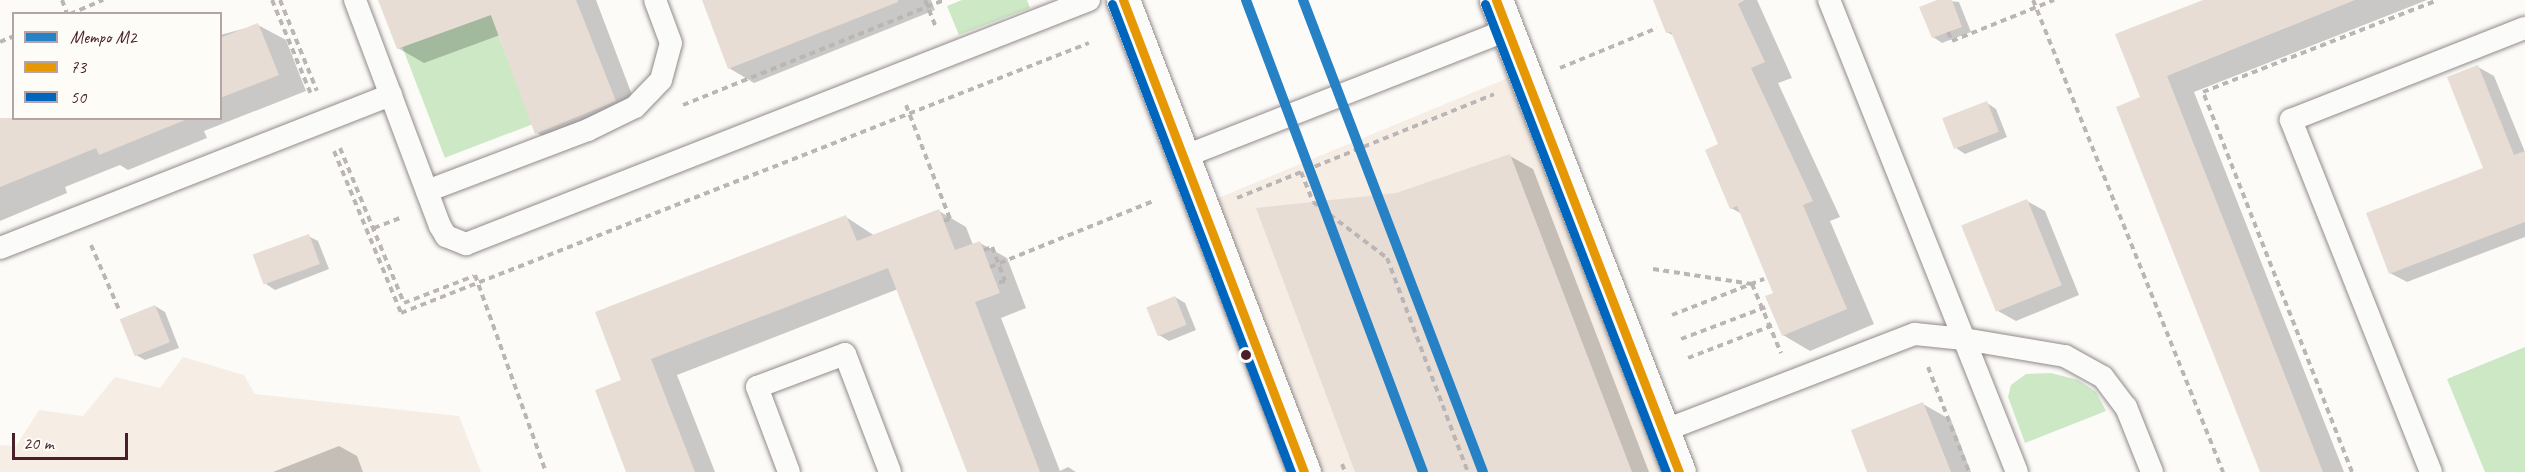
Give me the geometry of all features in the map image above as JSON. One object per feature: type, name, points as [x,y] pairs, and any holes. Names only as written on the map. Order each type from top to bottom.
[{"type":"main road","points":[[1123,0],[1304,472]]},
{"type":"main road","points":[[1496,0],[1679,472]]},
{"type":"lane","points":[[354,0],[446,236],[466,244],[1089,0]]},
{"type":"lane","points":[[427,191],[588,130],[635,107],[661,80],[671,43],[655,0]]},
{"type":"lane","points":[[1829,0],[2017,472]]},
{"type":"lane","points":[[2431,472],[2291,120],[2525,28]]},
{"type":"lane","points":[[1183,157],[1507,30]]},
{"type":"lane","points":[[0,248],[391,95]]},
{"type":"lane","points":[[1663,431],[1915,334],[1964,339],[2065,356],[2103,377],[2126,407],[2152,472]]},
{"type":"lane","points":[[789,472],[757,387],[845,354],[890,472]]},
{"type":"path","points":[[74,12],[103,0]]},
{"type":"path","points":[[928,6],[944,0]]},
{"type":"path","points":[[2033,0],[2223,472]]},
{"type":"path","points":[[1948,32],[1952,40],[2054,0]]},
{"type":"path","points":[[1204,211],[1657,28]]},
{"type":"path","points":[[906,105],[950,219],[944,221]]},
{"type":"path","points":[[1301,172],[1313,202],[1387,258],[1468,472]]},
{"type":"path","points":[[990,267],[1153,201]]},
{"type":"path","points":[[89,238],[120,312]]},
{"type":"path","points":[[984,250],[992,247],[1005,280],[996,283]]},
{"type":"path","points":[[1653,268],[1752,284]]},
{"type":"path","points":[[475,275],[546,472]]},
{"type":"path","points":[[1672,315],[1764,279]]},
{"type":"path","points":[[1752,284],[1770,326]]},
{"type":"path","points":[[1681,339],[1769,306]]},
{"type":"path","points":[[1688,358],[1776,324]]},
{"type":"path","points":[[1915,334],[1970,472]]},
{"type":"shaded area","points":[[1515,75],[1667,472],[1321,472],[1216,199]]},
{"type":"shaded area","points":[[183,357],[244,375],[255,394],[459,416],[481,472],[0,472],[0,445],[16,446],[39,410],[83,416],[115,377],[160,388]]},
{"type":"green space","points":[[485,0],[533,124],[445,158],[397,34]]},
{"type":"green space","points":[[962,0],[1027,0],[1030,8],[959,35],[947,6]]},
{"type":"green space","points":[[2525,347],[2525,472],[2485,472],[2447,379]]},
{"type":"green space","points":[[2051,373],[2078,380],[2096,392],[2106,411],[2025,443],[2008,397],[2011,385],[2026,374]]},
{"type":"building","points":[[378,0],[576,0],[616,101],[535,134],[491,15],[397,49]]},
{"type":"building","points":[[702,0],[898,0],[898,2],[728,69]]},
{"type":"building","points":[[1653,0],[1745,0],[1738,4],[1765,62],[1751,68],[1813,201],[1803,205],[1847,309],[1782,336],[1765,296],[1773,293],[1737,206],[1730,209],[1705,150],[1718,144],[1671,32],[1666,33]]},
{"type":"building","points":[[1937,0],[1952,0],[1962,27],[1932,38],[1919,7]]},
{"type":"building","points":[[2203,0],[2355,0],[2167,76],[2323,472],[2260,472],[2116,107],[2140,97],[2115,34]]},
{"type":"building","points":[[258,23],[279,75],[222,97],[222,37]]},
{"type":"building","points":[[2478,65],[2514,155],[2525,151],[2525,222],[2389,274],[2366,213],[2483,168],[2447,77]]},
{"type":"building","points":[[1987,101],[1999,132],[1954,149],[1942,118]]},
{"type":"building","points":[[0,118],[12,118],[12,120],[185,120],[99,155],[96,148],[0,187]]},
{"type":"building","points":[[1510,154],[1632,472],[1355,472],[1256,208],[1396,193]]},
{"type":"building","points":[[2027,199],[2062,285],[1996,312],[1961,226]]},
{"type":"building","points":[[939,209],[955,250],[980,241],[1000,293],[975,302],[1040,472],[967,472],[888,268],[651,359],[695,472],[626,472],[595,390],[621,380],[595,312],[846,215],[857,241]]},
{"type":"building","points":[[309,234],[320,264],[264,285],[253,255]]},
{"type":"building","points":[[1175,296],[1187,325],[1158,336],[1146,308]]},
{"type":"building","points":[[155,305],[170,342],[135,356],[120,319]]},
{"type":"building","points":[[1923,402],[1951,472],[1867,472],[1851,430]]},
{"type":"metro line","name":"M2","points":[[1246,0],[1423,472]]},
{"type":"metro line","name":"M2","points":[[1303,0],[1483,472]]},
{"type":"transit line","name":"73","points":[[1123,0],[1304,472]]},
{"type":"transit line","name":"73","points":[[1496,0],[1679,472]]},
{"type":"transit line","name":"50","points":[[1112,4],[1291,472]]},
{"type":"transit line","name":"50","points":[[1485,4],[1666,472]]}]
